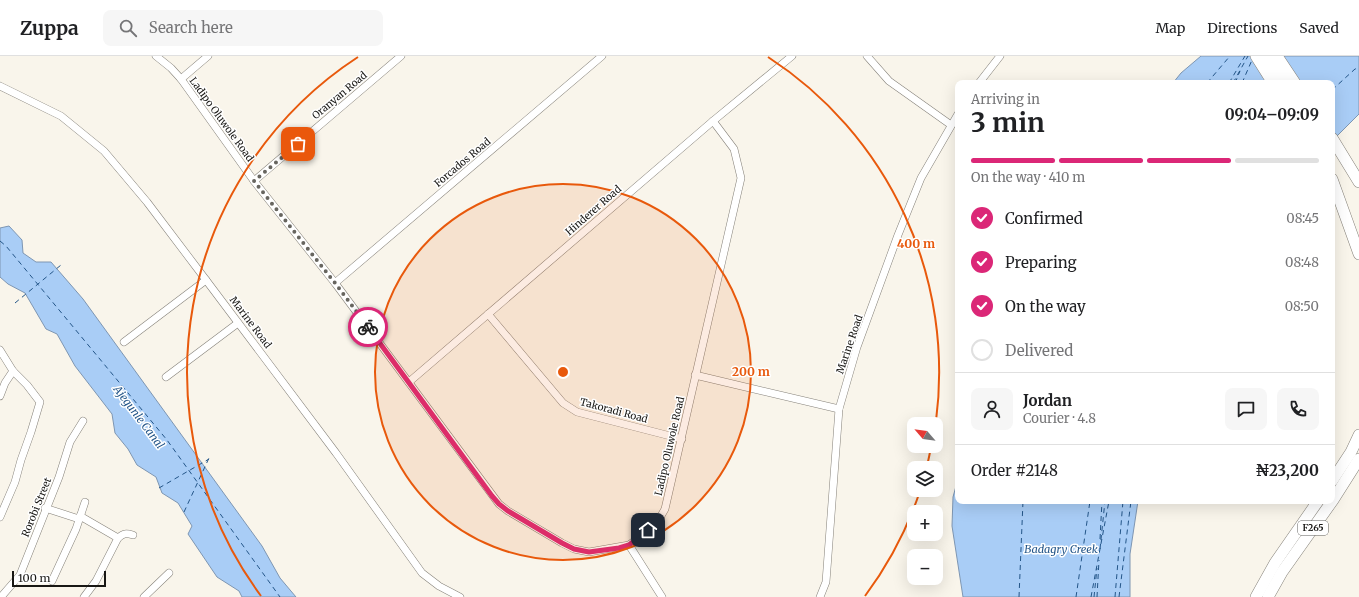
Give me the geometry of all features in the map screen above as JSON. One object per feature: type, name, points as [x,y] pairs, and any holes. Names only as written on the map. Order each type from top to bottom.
[{"type":"highway","points":[[1256,56],[1272,80]]},
{"type":"highway","points":[[1266,56],[1281,80]]},
{"type":"highway","points":[[1277,56],[1293,80]]},
{"type":"highway","points":[[1286,56],[1301,80]]},
{"type":"highway","points":[[1335,143],[1359,182]]},
{"type":"highway","points":[[1335,187],[1359,254]]},
{"type":"highway","points":[[1335,476],[1351,452],[1359,435]]},
{"type":"highway","name":"F265","points":[[1335,497],[1359,460]]},
{"type":"highway","name":"F265","points":[[1256,597],[1275,563],[1316,504]]},
{"type":"highway","name":"F265","points":[[1268,597],[1282,572],[1330,504]]},
{"type":"street","name":"Ladipo Oluwole Road","points":[[156,56],[171,68],[181,79],[254,181],[335,283],[492,496],[508,511],[562,543],[574,549],[589,552],[629,545],[648,530],[658,520],[665,509],[741,178],[734,149],[713,121]]},
{"type":"street","points":[[181,79],[208,56]]},
{"type":"street","name":"Oranyan Road","points":[[254,181],[401,56]]},
{"type":"street","name":"Forcados Road","points":[[335,283],[602,56]]},
{"type":"street","name":"Hinderer Road","points":[[409,382],[713,121],[792,56]]},
{"type":"street","points":[[867,56],[889,81],[951,125]]},
{"type":"street","points":[[981,80],[1000,56]]},
{"type":"street","name":"Marine Road","points":[[0,86],[61,116],[104,151],[147,202],[206,280],[336,453],[422,573],[439,586],[460,597]]},
{"type":"street","name":"Marine Road","points":[[820,597],[826,582],[839,409],[857,348],[901,228],[921,178],[955,119]]},
{"type":"street","points":[[124,342],[206,280]]},
{"type":"street","name":"Takoradi Road","points":[[488,314],[563,403],[577,412],[682,439]]},
{"type":"street","points":[[166,377],[238,323]]},
{"type":"street","points":[[0,350],[13,370],[40,400],[15,482],[0,517]]},
{"type":"street","points":[[0,396],[5,383],[13,370]]},
{"type":"street","points":[[695,375],[839,409]]},
{"type":"street","name":"Rorobi Street","points":[[3,596],[20,575],[70,442],[83,421]]},
{"type":"street","points":[[52,580],[76,529],[85,502]]},
{"type":"street","points":[[45,508],[79,518],[118,538]]},
{"type":"street","points":[[84,597],[96,582],[118,538],[127,533],[133,536]]},
{"type":"street","points":[[629,545],[662,597]]},
{"type":"street","points":[[144,597],[169,573]]},
{"type":"water","points":[[1201,56],[1359,56],[1359,114],[1335,138],[1335,80],[1175,80],[1181,73]]},
{"type":"water","name":"Ajegunle Canal","points":[[9,226],[22,240],[23,253],[36,262],[51,262],[83,299],[262,546],[280,578],[296,597],[242,597],[239,591],[217,577],[188,534],[192,526],[178,503],[162,493],[156,477],[137,465],[128,449],[115,433],[112,414],[75,366],[57,334],[46,329],[25,293],[8,284],[0,277],[0,228]]},
{"type":"water","name":"Badagry Creek","points":[[955,490],[955,504],[1138,504],[1130,554],[1130,597],[963,597],[952,526],[953,497]]},
{"type":"ferry route","points":[[1210,80],[1230,56]]},
{"type":"ferry route","points":[[1231,80],[1245,56]]},
{"type":"ferry route","points":[[1235,80],[1248,56]]},
{"type":"ferry route","points":[[1243,80],[1252,60]]},
{"type":"ferry route","points":[[1335,87],[1355,69],[1359,68]]},
{"type":"ferry route","points":[[1236,80],[1240,71]]},
{"type":"ferry route","points":[[0,241],[6,246],[167,440],[280,597]]},
{"type":"ferry route","points":[[15,303],[61,265]]},
{"type":"ferry route","points":[[184,512],[209,458]]},
{"type":"ferry route","points":[[159,488],[209,459]]},
{"type":"ferry route","points":[[1019,597],[1023,504]]},
{"type":"ferry route","points":[[1076,597],[1090,504]]},
{"type":"ferry route","points":[[1100,539],[1102,504]]},
{"type":"ferry route","points":[[1100,549],[1105,504]]},
{"type":"ferry route","points":[[1091,597],[1108,504]]},
{"type":"ferry route","points":[[1115,597],[1123,504]]},
{"type":"ferry route","points":[[1119,597],[1131,504]]},
{"type":"ferry route","points":[[1097,597],[1099,560]]},
{"type":"ferry route","points":[[1094,597],[1097,568]]},
{"type":"way so far","points":[[298,144],[254,181],[368,327]]},
{"type":"route","points":[[368,327],[492,496],[508,511],[562,543],[574,549],[589,552],[619,548],[629,545],[648,530]]}]
